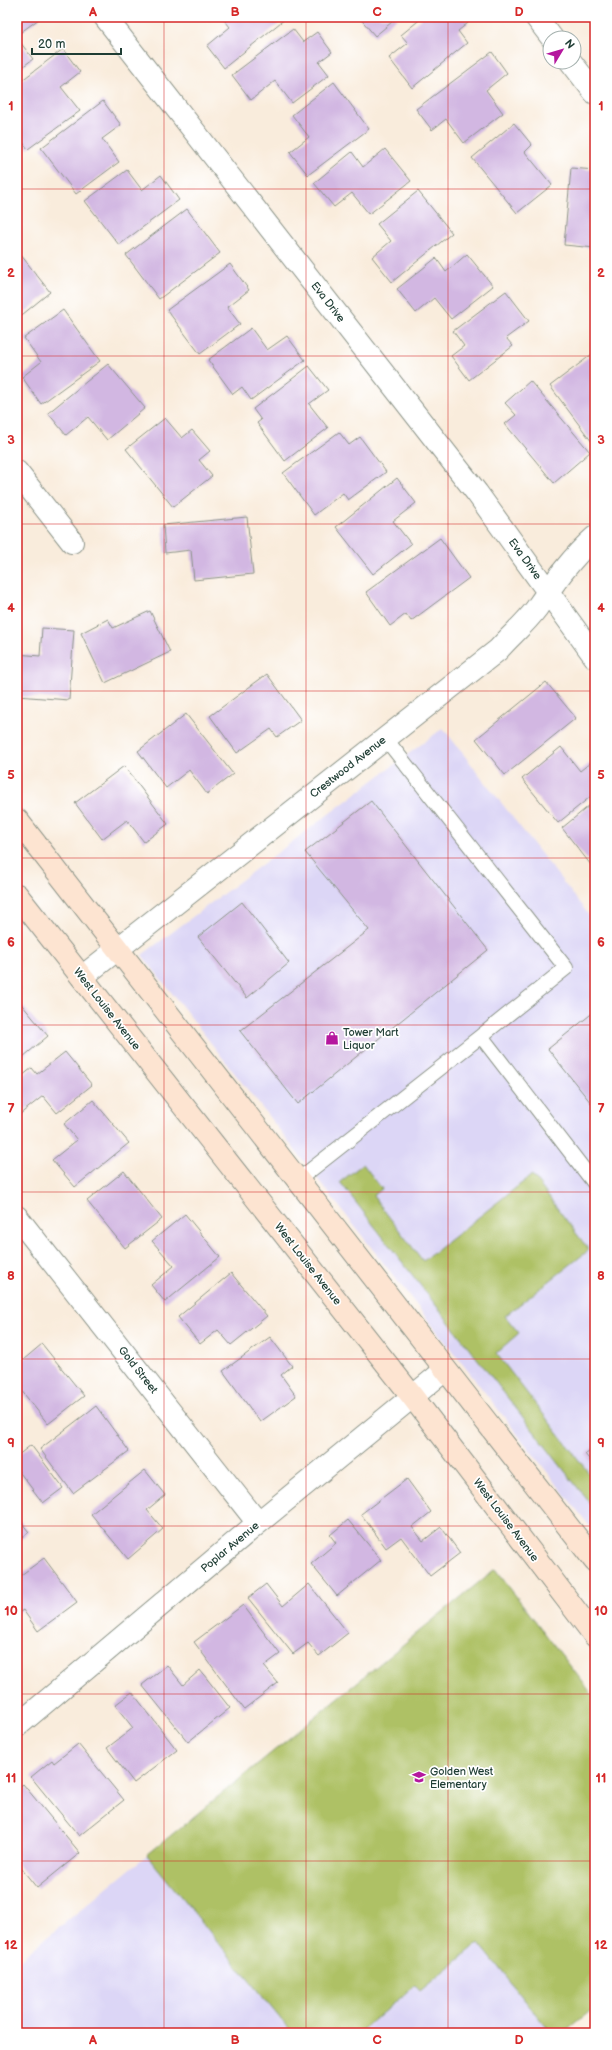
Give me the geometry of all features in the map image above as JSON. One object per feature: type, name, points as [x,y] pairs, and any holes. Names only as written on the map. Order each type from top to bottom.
[{"type":"main road","points":[[17,820],[445,1370],[595,1560]]},
{"type":"main road","name":"West Louise Avenue","points":[[17,894],[412,1396],[595,1636]]},
{"type":"street","name":"Eva Drive","points":[[105,17],[472,486],[595,657]]},
{"type":"street","points":[[536,17],[546,30]]},
{"type":"street","points":[[577,70],[595,93]]},
{"type":"street","points":[[17,472],[72,542]]},
{"type":"street","name":"Crestwood Avenue","points":[[82,977],[498,650],[535,610],[547,590],[582,548],[595,537]]},
{"type":"street","name":"Gold Street","points":[[17,1218],[258,1523]]},
{"type":"street","name":"Poplar Avenue","points":[[17,1726],[258,1523],[445,1370]]},
{"type":"lane","points":[[298,1180],[566,968],[385,738]]},
{"type":"lane","points":[[480,1036],[595,1184]]},
{"type":"shaded area","points":[[443,728],[595,923],[595,1533],[142,955]]},
{"type":"shaded area","name":"Golden West Elementary","points":[[495,1569],[595,1698],[595,2007],[564,2033],[17,2033],[17,1962]]},
{"type":"green space","points":[[363,1164],[382,1189],[373,1196],[423,1261],[532,1175],[589,1250],[505,1316],[519,1333],[496,1353],[595,1481],[595,1510],[340,1182]]},
{"type":"green space","name":"Golden West Elementary","points":[[495,1569],[595,1698],[595,2007],[564,2033],[551,2033],[479,1943],[420,1991],[415,1986],[358,2033],[292,2033],[147,1855]]},
{"type":"building","points":[[17,17],[37,17],[39,19],[17,35]]},
{"type":"building","points":[[222,17],[286,18],[224,68],[207,46],[230,27]]},
{"type":"building","points":[[359,17],[398,17],[375,36]]},
{"type":"building","points":[[423,17],[464,17],[468,23],[458,31],[467,43],[412,88],[389,58],[408,43],[401,35]]},
{"type":"building","points":[[293,29],[303,42],[317,32],[332,52],[319,62],[329,75],[292,103],[275,81],[251,100],[232,75]]},
{"type":"building","points":[[17,38],[33,59],[17,71]]},
{"type":"building","points":[[63,49],[80,72],[61,87],[80,111],[28,149],[17,135],[17,84]]},
{"type":"building","points":[[492,52],[507,73],[486,90],[503,113],[464,143],[446,119],[432,130],[416,109]]},
{"type":"building","points":[[334,82],[369,129],[308,175],[290,152],[309,137],[292,115]]},
{"type":"building","points":[[103,101],[121,125],[102,139],[119,162],[76,194],[41,148]]},
{"type":"building","points":[[514,123],[532,145],[525,152],[552,185],[517,213],[472,158]]},
{"type":"building","points":[[385,149],[411,181],[369,214],[352,193],[334,207],[314,183],[352,152],[363,167]]},
{"type":"building","points":[[571,168],[595,170],[595,248],[564,245]]},
{"type":"building","points":[[127,170],[142,190],[161,175],[179,200],[119,245],[85,201]]},
{"type":"building","points":[[418,191],[452,233],[392,282],[372,257],[391,241],[377,224]]},
{"type":"building","points":[[187,209],[220,253],[159,299],[126,255]]},
{"type":"building","points":[[17,250],[50,292],[17,319]]},
{"type":"building","points":[[467,254],[493,286],[451,319],[434,298],[416,313],[397,289],[436,258],[446,272]]},
{"type":"building","points":[[230,264],[249,290],[227,307],[240,324],[200,354],[167,310]]},
{"type":"building","points":[[506,291],[529,321],[506,338],[513,346],[469,380],[451,356],[464,346],[453,331]]},
{"type":"building","points":[[63,310],[100,361],[41,404],[22,377],[41,362],[24,338]]},
{"type":"building","points":[[251,328],[267,350],[287,336],[305,360],[251,400],[242,387],[233,394],[208,360]]},
{"type":"building","points":[[595,352],[595,446],[550,386]]},
{"type":"building","points":[[108,364],[145,408],[107,440],[88,417],[66,435],[48,413]]},
{"type":"building","points":[[309,366],[328,390],[309,404],[328,428],[285,461],[257,423],[261,420],[253,409]]},
{"type":"building","points":[[530,381],[590,452],[554,483],[505,424],[516,415],[505,403]]},
{"type":"building","points":[[165,418],[182,438],[192,430],[210,451],[199,460],[212,476],[173,507],[126,449]]},
{"type":"building","points":[[339,432],[349,445],[360,437],[386,472],[348,500],[343,493],[314,515],[283,473]]},
{"type":"building","points":[[397,478],[416,503],[393,521],[411,544],[373,574],[336,527]]},
{"type":"building","points":[[247,517],[253,574],[194,580],[191,550],[165,553],[163,525]]},
{"type":"building","points":[[440,538],[469,578],[411,621],[406,614],[390,626],[366,592]]},
{"type":"building","points":[[150,611],[170,652],[105,683],[81,633],[108,619],[113,628]]},
{"type":"building","points":[[42,628],[74,630],[69,700],[17,696],[17,654],[40,656]]},
{"type":"building","points":[[267,674],[301,720],[277,737],[271,729],[237,753],[210,716]]},
{"type":"building","points":[[546,682],[576,718],[505,775],[476,739]]},
{"type":"building","points":[[186,714],[233,774],[207,794],[189,770],[166,788],[138,751]]},
{"type":"building","points":[[561,747],[580,771],[595,759],[595,793],[558,823],[522,779]]},
{"type":"building","points":[[124,766],[168,824],[144,842],[127,820],[102,839],[75,803]]},
{"type":"building","points":[[371,801],[488,950],[298,1104],[240,1031],[369,930],[305,852]]},
{"type":"building","points":[[595,801],[595,870],[562,828]]},
{"type":"building","points":[[242,902],[289,963],[247,998],[198,937]]},
{"type":"building","points":[[17,999],[48,1036],[17,1062]]},
{"type":"building","points":[[595,1011],[595,1108],[548,1049]]},
{"type":"building","points":[[65,1052],[92,1085],[57,1113],[43,1096],[19,1115],[17,1112],[17,1080],[32,1068],[37,1074]]},
{"type":"building","points":[[93,1100],[129,1143],[75,1187],[52,1160],[77,1140],[64,1124]]},
{"type":"building","points":[[124,1171],[162,1219],[125,1248],[87,1201]]},
{"type":"building","points":[[185,1214],[220,1257],[165,1302],[151,1285],[174,1266],[152,1241]]},
{"type":"building","points":[[231,1273],[267,1316],[231,1345],[218,1330],[200,1344],[178,1317]]},
{"type":"building","points":[[270,1337],[292,1366],[281,1375],[296,1396],[260,1422],[223,1371]]},
{"type":"building","points":[[42,1344],[84,1396],[48,1424],[17,1385],[17,1365]]},
{"type":"building","points":[[96,1406],[129,1451],[73,1493],[40,1449]]},
{"type":"building","points":[[31,1445],[63,1488],[43,1503],[17,1469],[17,1456]]},
{"type":"building","points":[[595,1446],[595,1467],[585,1454]]},
{"type":"building","points":[[145,1470],[165,1495],[147,1510],[163,1529],[128,1559],[91,1514]]},
{"type":"building","points":[[407,1479],[431,1512],[412,1527],[423,1541],[441,1527],[460,1553],[430,1576],[401,1537],[386,1548],[361,1514]]},
{"type":"building","points":[[17,1517],[29,1532],[17,1542]]},
{"type":"building","points":[[348,1520],[381,1560],[337,1596],[311,1564],[336,1543],[330,1535]]},
{"type":"building","points":[[44,1558],[77,1602],[38,1631],[23,1610],[17,1614],[17,1578]]},
{"type":"building","points":[[266,1584],[283,1606],[309,1584],[348,1633],[319,1656],[308,1643],[293,1654],[248,1598]]},
{"type":"building","points":[[243,1605],[280,1654],[264,1666],[278,1683],[244,1709],[194,1642]]},
{"type":"building","points":[[167,1665],[183,1685],[200,1670],[230,1708],[188,1742],[142,1685]]},
{"type":"building","points":[[132,1692],[177,1750],[134,1783],[107,1748],[133,1728],[115,1705]]},
{"type":"building","points":[[78,1744],[124,1800],[79,1836],[31,1777],[52,1760],[54,1763]]},
{"type":"building","points":[[23,1784],[80,1853],[37,1888],[17,1863],[17,1789]]},
{"type":"place","name":"Tower Mart Liquor","points":[[332,1038]]},
{"type":"place","name":"Golden West Elementary","points":[[419,1777]]}]
